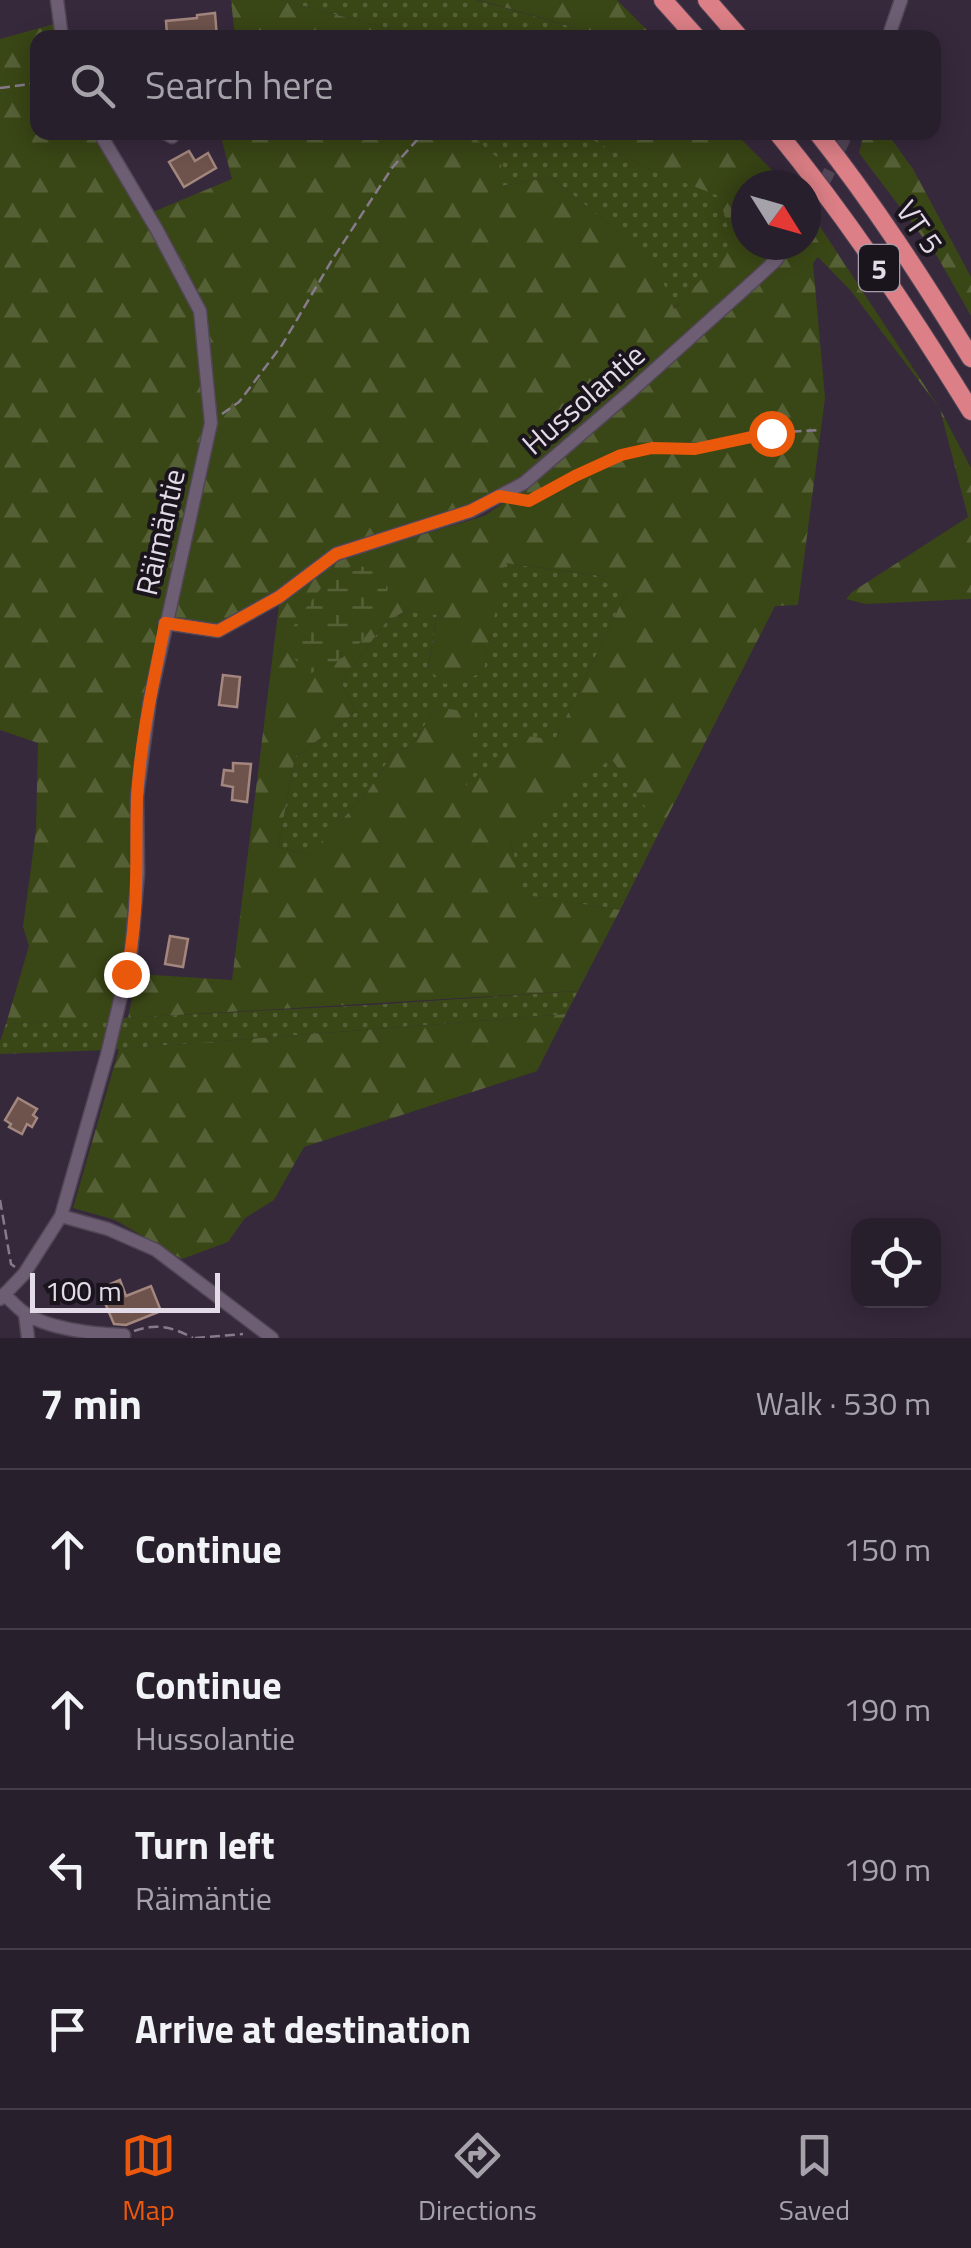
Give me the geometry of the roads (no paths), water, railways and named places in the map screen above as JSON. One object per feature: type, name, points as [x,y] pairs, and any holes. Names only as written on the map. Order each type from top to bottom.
[{"type":"highway","points":[[663,0],[690,30]]},
{"type":"highway","points":[[708,0],[733,30]]},
{"type":"highway","name":"VT 5","points":[[784,140],[909,311],[971,410]]},
{"type":"highway","name":"VT 5","points":[[823,140],[926,284],[971,358]]},
{"type":"street","points":[[56,0],[61,30]]},
{"type":"street","points":[[891,30],[902,0]]},
{"type":"street","name":"Räimäntie","points":[[2,1296],[24,1274],[61,1216],[107,1055],[131,954],[138,873],[137,796],[150,699],[211,423],[200,312],[104,140]]},
{"type":"street","name":"Hussolantie","points":[[165,623],[218,631],[279,597],[336,554],[470,511],[524,483],[776,260]]},
{"type":"street","points":[[61,1216],[108,1229],[156,1250],[268,1335]]},
{"type":"street","points":[[2,1296],[25,1314],[62,1328],[124,1334]]},
{"type":"street","points":[[25,1314],[28,1338]]},
{"type":"tunnel","points":[[821,189],[844,140]]}]
